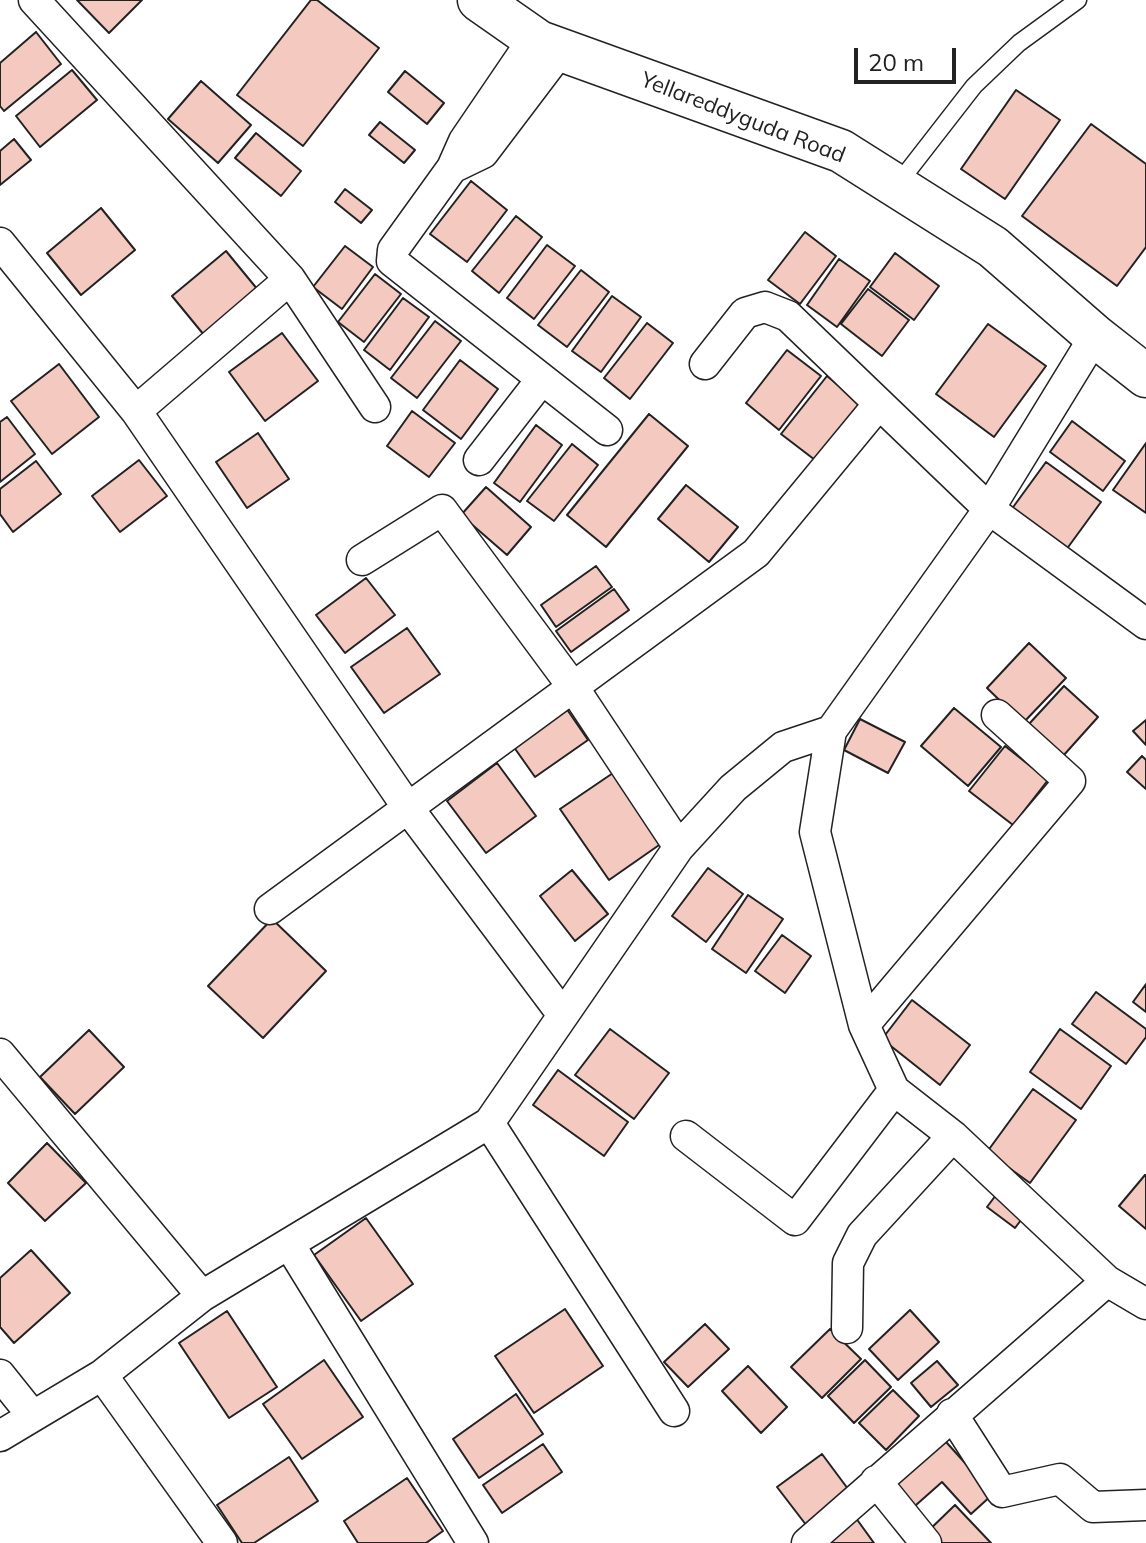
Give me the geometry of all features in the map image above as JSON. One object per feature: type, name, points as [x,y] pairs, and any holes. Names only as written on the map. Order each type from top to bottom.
[{"type":"street","points":[[34,0],[290,279],[375,407]]},
{"type":"street","name":"Yellareddyguda Road","points":[[479,0],[547,44],[841,151],[993,247],[1146,376]]},
{"type":"street","points":[[547,44],[464,141],[452,168],[393,250],[392,261],[607,430]]},
{"type":"street","points":[[0,243],[136,411],[408,808],[563,1015]]},
{"type":"street","points":[[136,411],[290,279]]},
{"type":"street","points":[[705,364],[745,313],[765,307],[788,316],[989,509],[1146,624]]},
{"type":"street","points":[[1095,336],[989,509],[831,731],[815,832],[864,1025],[894,1090],[953,1136],[1107,1281],[1146,1304]]},
{"type":"street","points":[[479,460],[542,379]]},
{"type":"street","points":[[270,909],[756,553],[878,405]]},
{"type":"street","points":[[362,560],[442,510],[573,687],[679,847]]},
{"type":"street","points":[[864,1025],[1070,781],[997,715]]},
{"type":"street","points":[[0,1436],[102,1375],[202,1296],[489,1123],[679,847],[733,788],[783,747],[831,731]]},
{"type":"street","points":[[0,1054],[202,1296]]},
{"type":"street","points":[[686,1136],[795,1220],[894,1090]]},
{"type":"street","points":[[489,1123],[674,1411]]},
{"type":"street","points":[[847,1328],[848,1263],[862,1235],[953,1136]]},
{"type":"street","points":[[289,1244],[473,1543]]},
{"type":"street","points":[[807,1543],[1107,1281]]},
{"type":"street","points":[[0,1375],[32,1415]]},
{"type":"street","points":[[102,1375],[222,1543]]},
{"type":"street","points":[[952,1414],[1002,1492],[1060,1479],[1093,1507],[1146,1505]]},
{"type":"street","points":[[876,1481],[926,1543]]},
{"type":"lane","points":[[896,186],[974,86],[1019,43],[1078,0]]},
{"type":"building","points":[[77,0],[142,0],[109,33]]},
{"type":"building","points":[[311,0],[317,0],[379,48],[303,146],[237,95]]},
{"type":"building","points":[[36,32],[61,64],[4,111],[0,106],[0,63]]},
{"type":"building","points":[[72,70],[97,100],[40,147],[16,116]]},
{"type":"building","points":[[405,71],[444,103],[427,124],[388,92]]},
{"type":"building","points":[[201,81],[251,125],[218,163],[168,119]]},
{"type":"building","points":[[1016,90],[1060,120],[1005,199],[961,169]]},
{"type":"building","points":[[380,122],[415,150],[404,163],[369,135]]},
{"type":"building","points":[[1091,124],[1146,164],[1146,247],[1117,286],[1022,216]]},
{"type":"building","points":[[256,133],[301,171],[281,196],[235,158]]},
{"type":"building","points":[[14,139],[31,160],[0,185],[0,151]]},
{"type":"building","points":[[471,181],[507,210],[467,262],[430,234]]},
{"type":"building","points":[[345,189],[372,210],[361,223],[335,202]]},
{"type":"building","points":[[101,208],[135,250],[81,295],[47,253]]},
{"type":"building","points":[[516,216],[542,237],[499,293],[472,271]]},
{"type":"building","points":[[805,232],[836,256],[800,304],[768,280]]},
{"type":"building","points":[[547,245],[575,266],[534,319],[507,298]]},
{"type":"building","points":[[345,246],[373,267],[342,309],[313,287]]},
{"type":"building","points":[[226,251],[258,290],[204,335],[172,296]]},
{"type":"building","points":[[895,253],[939,286],[914,320],[870,287]]},
{"type":"building","points":[[839,259],[870,281],[837,327],[807,305]]},
{"type":"building","points":[[581,270],[609,292],[567,347],[538,325]]},
{"type":"building","points":[[375,274],[401,294],[364,342],[338,322]]},
{"type":"building","points":[[868,289],[909,320],[882,356],[841,324]]},
{"type":"building","points":[[612,296],[641,317],[601,372],[572,351]]},
{"type":"building","points":[[403,298],[429,317],[390,370],[364,350]]},
{"type":"building","points":[[435,321],[461,341],[417,398],[391,378]]},
{"type":"building","points":[[647,323],[673,343],[630,399],[604,378]]},
{"type":"building","points":[[988,324],[1046,366],[994,437],[936,394]]},
{"type":"building","points":[[282,333],[318,381],[265,421],[229,372]]},
{"type":"building","points":[[787,350],[821,376],[779,430],[746,403]]},
{"type":"building","points":[[460,360],[498,389],[461,439],[423,410]]},
{"type":"building","points":[[59,364],[99,417],[52,454],[11,401]]},
{"type":"building","points":[[827,376],[860,403],[815,460],[781,434]]},
{"type":"building","points":[[412,411],[455,443],[429,477],[387,446]]},
{"type":"building","points":[[649,414],[688,446],[606,547],[567,515]]},
{"type":"building","points":[[7,417],[35,454],[0,482],[0,422]]},
{"type":"building","points":[[1072,421],[1125,461],[1103,491],[1050,452]]},
{"type":"building","points":[[536,425],[562,445],[520,502],[494,483]]},
{"type":"building","points":[[258,433],[289,479],[247,508],[216,462]]},
{"type":"building","points":[[1146,443],[1146,513],[1113,490]]},
{"type":"building","points":[[572,444],[598,465],[554,521],[527,501]]},
{"type":"building","points":[[139,460],[167,496],[120,532],[92,496]]},
{"type":"building","points":[[36,461],[61,494],[13,532],[0,514],[0,489]]},
{"type":"building","points":[[1046,462],[1101,502],[1066,550],[1011,510]]},
{"type":"building","points":[[686,485],[738,527],[709,562],[658,519]]},
{"type":"building","points":[[486,487],[531,527],[507,555],[461,515]]},
{"type":"building","points":[[596,566],[612,587],[556,627],[541,605]]},
{"type":"building","points":[[366,578],[395,615],[345,653],[316,615]]},
{"type":"building","points":[[614,589],[629,610],[571,652],[556,631]]},
{"type":"building","points":[[407,628],[440,674],[384,713],[351,667]]},
{"type":"building","points":[[1029,643],[1066,678],[1023,723],[987,688]]},
{"type":"building","points":[[1064,686],[1098,717],[1063,756],[1029,724]]},
{"type":"building","points":[[564,705],[588,740],[535,777],[511,743]]},
{"type":"building","points":[[954,708],[1001,747],[968,786],[921,746]]},
{"type":"building","points":[[860,719],[905,742],[888,773],[844,750]]},
{"type":"building","points":[[1146,720],[1146,745],[1133,731]]},
{"type":"building","points":[[1005,746],[1048,780],[1013,825],[969,791]]},
{"type":"building","points":[[1142,756],[1146,760],[1146,789],[1127,772]]},
{"type":"building","points":[[497,763],[536,816],[486,853],[447,801]]},
{"type":"building","points":[[613,773],[662,843],[609,880],[560,809]]},
{"type":"building","points":[[708,868],[743,894],[706,942],[672,916]]},
{"type":"building","points":[[572,870],[608,914],[575,941],[540,896]]},
{"type":"building","points":[[748,895],[783,919],[746,973],[712,949]]},
{"type":"building","points":[[272,919],[326,971],[263,1038],[208,986]]},
{"type":"building","points":[[782,935],[811,956],[785,993],[755,971]]},
{"type":"building","points":[[1146,984],[1146,1012],[1133,1002]]},
{"type":"building","points":[[1096,992],[1146,1029],[1146,1037],[1126,1064],[1072,1024]]},
{"type":"building","points":[[912,1000],[970,1045],[940,1085],[882,1039]]},
{"type":"building","points":[[610,1029],[669,1073],[634,1119],[575,1075]]},
{"type":"building","points":[[1060,1029],[1111,1066],[1081,1109],[1030,1072]]},
{"type":"building","points":[[89,1030],[124,1067],[75,1114],[40,1077]]},
{"type":"building","points":[[558,1070],[628,1122],[604,1156],[533,1105]]},
{"type":"building","points":[[1033,1089],[1076,1120],[1030,1183],[987,1152]]},
{"type":"building","points":[[47,1143],[86,1183],[45,1221],[8,1183]]},
{"type":"building","points":[[1146,1175],[1146,1229],[1119,1206]]},
{"type":"building","points":[[999,1191],[1027,1212],[1015,1228],[987,1207]]},
{"type":"building","points":[[366,1218],[413,1284],[361,1321],[314,1255]]},
{"type":"building","points":[[31,1250],[70,1293],[14,1343],[0,1327],[0,1278]]},
{"type":"building","points":[[565,1309],[603,1366],[534,1413],[495,1356]]},
{"type":"building","points":[[910,1310],[939,1342],[898,1380],[869,1349]]},
{"type":"building","points":[[227,1311],[277,1387],[229,1418],[179,1343]]},
{"type":"building","points":[[705,1324],[729,1349],[688,1387],[664,1362]]},
{"type":"building","points":[[830,1329],[861,1359],[822,1398],[791,1367]]},
{"type":"building","points":[[324,1360],[363,1417],[302,1459],[263,1404]]},
{"type":"building","points":[[865,1360],[891,1387],[854,1423],[828,1396]]},
{"type":"building","points":[[937,1361],[958,1385],[931,1407],[911,1383]]},
{"type":"building","points":[[748,1366],[787,1407],[761,1433],[722,1391]]},
{"type":"building","points":[[893,1390],[919,1416],[886,1450],[859,1423]]},
{"type":"building","points":[[516,1394],[543,1434],[479,1478],[453,1439]]},
{"type":"building","points":[[938,1433],[993,1494],[971,1514],[942,1482],[907,1513],[882,1484]]},
{"type":"building","points":[[543,1444],[562,1472],[502,1513],[483,1485]]},
{"type":"building","points":[[822,1454],[854,1497],[810,1530],[777,1487]]},
{"type":"building","points":[[289,1457],[318,1501],[254,1543],[242,1543],[217,1505]]},
{"type":"building","points":[[407,1478],[443,1531],[426,1543],[358,1543],[344,1521]]},
{"type":"building","points":[[955,1505],[991,1543],[930,1543],[923,1536]]},
{"type":"building","points":[[853,1514],[874,1543],[813,1543]]}]
